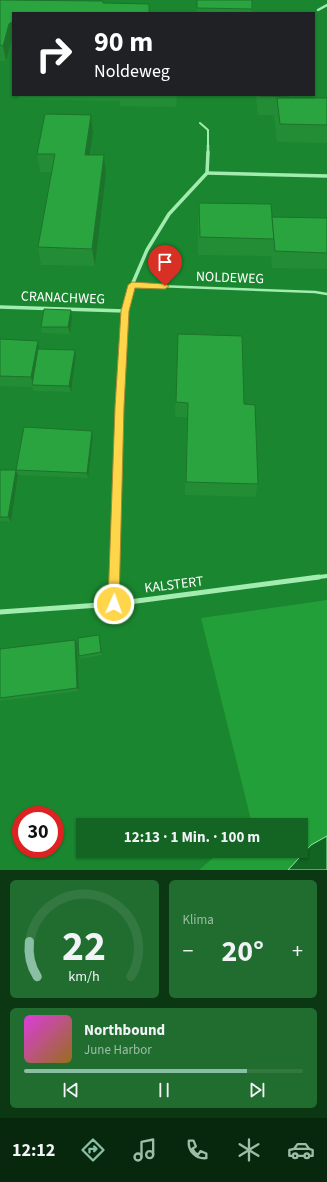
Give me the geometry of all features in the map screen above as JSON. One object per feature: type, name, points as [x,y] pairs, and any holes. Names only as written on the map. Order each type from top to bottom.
[{"type":"street","points":[[318,10],[327,5]]},
{"type":"street","points":[[114,604],[125,311],[132,285],[147,250],[169,214],[207,173],[208,144]]},
{"type":"street","points":[[207,173],[327,176]]},
{"type":"street","name":"CRANACHWEG","points":[[0,307],[125,311]]},
{"type":"street","name":"KALSTERT","points":[[0,612],[114,604],[327,576]]},
{"type":"lane","points":[[200,123],[208,130],[208,144]]},
{"type":"lane","name":"NOLDEWEG","points":[[132,285],[315,292],[327,294]]},
{"type":"shaded area","points":[[327,600],[327,870],[199,870],[213,858],[308,858],[308,818],[251,818],[201,618]]},
{"type":"shaded area","points":[[327,836],[327,870],[288,870],[299,858],[308,858],[308,848]]},
{"type":"building","points":[[0,0],[103,1],[103,3],[149,4],[149,12],[12,12],[12,22],[9,24],[3,46],[0,45]]},
{"type":"building","points":[[197,0],[252,0],[252,9],[197,8]]},
{"type":"building","points":[[260,96],[296,96],[296,97]]},
{"type":"building","points":[[277,98],[327,98],[327,125],[280,124]]},
{"type":"building","points":[[45,114],[91,115],[85,155],[104,155],[92,249],[38,247],[55,154],[37,154]]},
{"type":"building","points":[[199,203],[271,204],[274,239],[200,237]]},
{"type":"building","points":[[272,217],[327,218],[327,253],[275,251]]},
{"type":"building","points":[[44,309],[71,310],[68,327],[41,327]]},
{"type":"building","points":[[178,334],[242,336],[244,404],[255,405],[258,484],[186,482],[188,403],[176,402]]},
{"type":"building","points":[[0,339],[38,341],[31,377],[0,376]]},
{"type":"building","points":[[38,349],[75,350],[69,386],[32,385]]},
{"type":"building","points":[[24,427],[92,431],[87,473],[16,470]]},
{"type":"building","points":[[0,470],[16,470],[8,517],[0,517]]},
{"type":"building","points":[[99,635],[101,652],[79,656],[78,638]]},
{"type":"building","points":[[75,640],[77,688],[0,698],[0,649]]},
{"type":"route","points":[[114,604],[120,407],[125,311],[132,285],[165,286]]}]
